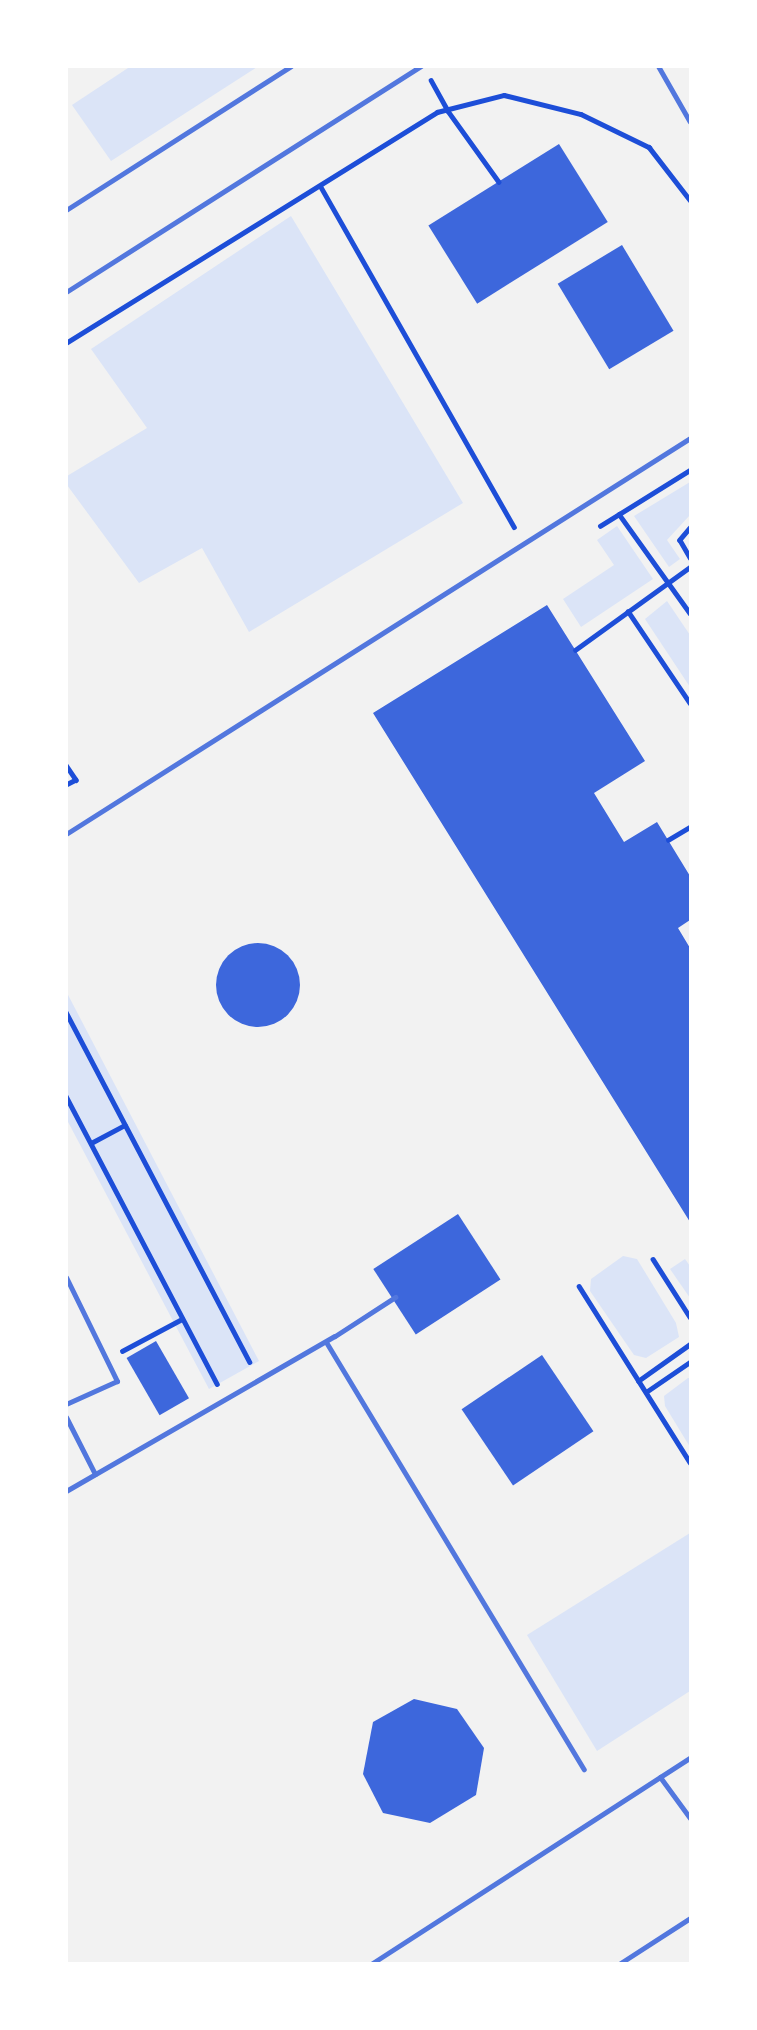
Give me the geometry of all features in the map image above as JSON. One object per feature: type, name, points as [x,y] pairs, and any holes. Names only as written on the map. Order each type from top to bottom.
[{"type":"lane","points":[[66,210],[291,66]]},
{"type":"lane","points":[[66,292],[421,66]]},
{"type":"lane","points":[[658,66],[691,122]]},
{"type":"lane","points":[[66,834],[691,438]]},
{"type":"lane","points":[[66,1277],[117,1381],[66,1404]]},
{"type":"lane","points":[[66,1491],[326,1342],[395,1297]]},
{"type":"lane","points":[[326,1342],[584,1769]]},
{"type":"lane","points":[[66,1417],[95,1474]]},
{"type":"lane","points":[[371,1964],[691,1758]]},
{"type":"lane","points":[[660,1777],[691,1818]]},
{"type":"lane","points":[[619,1964],[691,1918]]},
{"type":"path","points":[[430,78],[448,111],[499,182]]},
{"type":"path","points":[[66,343],[437,113],[504,95],[582,114],[649,147],[691,200]]},
{"type":"path","points":[[321,187],[524,544]]},
{"type":"path","points":[[600,526],[691,470]]},
{"type":"path","points":[[619,514],[691,613]]},
{"type":"path","points":[[691,528],[680,540],[691,557]]},
{"type":"path","points":[[575,650],[691,567]]},
{"type":"path","points":[[628,611],[691,703]]},
{"type":"path","points":[[66,765],[76,780],[66,785]]},
{"type":"path","points":[[668,840],[691,827]]},
{"type":"path","points":[[66,1012],[255,1370]]},
{"type":"path","points":[[66,1096],[220,1391]]},
{"type":"path","points":[[91,1143],[125,1125]]},
{"type":"path","points":[[653,1259],[691,1317]]},
{"type":"path","points":[[579,1286],[691,1462]]},
{"type":"path","points":[[107,1360],[182,1319]]},
{"type":"path","points":[[638,1381],[691,1344]]},
{"type":"path","points":[[646,1392],[691,1362]]},
{"type":"shaded area","points":[[131,66],[257,67],[111,161],[72,105]]},
{"type":"shaded area","points":[[291,216],[463,503],[249,632],[202,548],[139,583],[67,485],[67,476],[147,428],[91,349]]},
{"type":"shaded area","points":[[690,482],[690,515],[667,540],[680,559],[669,567],[634,516]]},
{"type":"shaded area","points":[[617,526],[653,579],[581,627],[563,599],[614,565],[597,540]]},
{"type":"shaded area","points":[[667,601],[690,635],[690,687],[645,619]]},
{"type":"shaded area","points":[[66,991],[259,1361],[209,1389],[67,1120]]},
{"type":"shaded area","points":[[623,1256],[637,1259],[676,1323],[679,1337],[646,1358],[634,1355],[590,1291],[591,1279]]},
{"type":"shaded area","points":[[685,1259],[690,1266],[690,1298],[670,1269]]},
{"type":"shaded area","points":[[688,1378],[690,1447],[665,1406],[664,1396]]},
{"type":"shaded area","points":[[690,1533],[690,1691],[597,1751],[527,1635]]},
{"type":"building","points":[[559,144],[608,222],[477,304],[428,226]]},
{"type":"building","points":[[622,245],[674,331],[609,369],[558,284]]},
{"type":"building","points":[[547,605],[645,761],[594,793],[624,842],[657,822],[690,876],[690,920],[678,928],[690,948],[690,1222],[373,713]]},
{"type":"building","points":[[250,943],[266,943],[282,950],[293,961],[300,977],[297,1001],[288,1015],[266,1027],[250,1027],[234,1020],[223,1009],[216,993],[216,977],[223,961],[234,950]]},
{"type":"building","points":[[458,1214],[500,1279],[416,1334],[373,1269]]},
{"type":"building","points":[[156,1341],[189,1398],[160,1415],[127,1358]]},
{"type":"building","points":[[542,1355],[593,1431],[513,1486],[462,1409]]},
{"type":"building","points":[[414,1699],[457,1709],[484,1748],[476,1795],[430,1823],[383,1813],[363,1774],[373,1722]]}]
